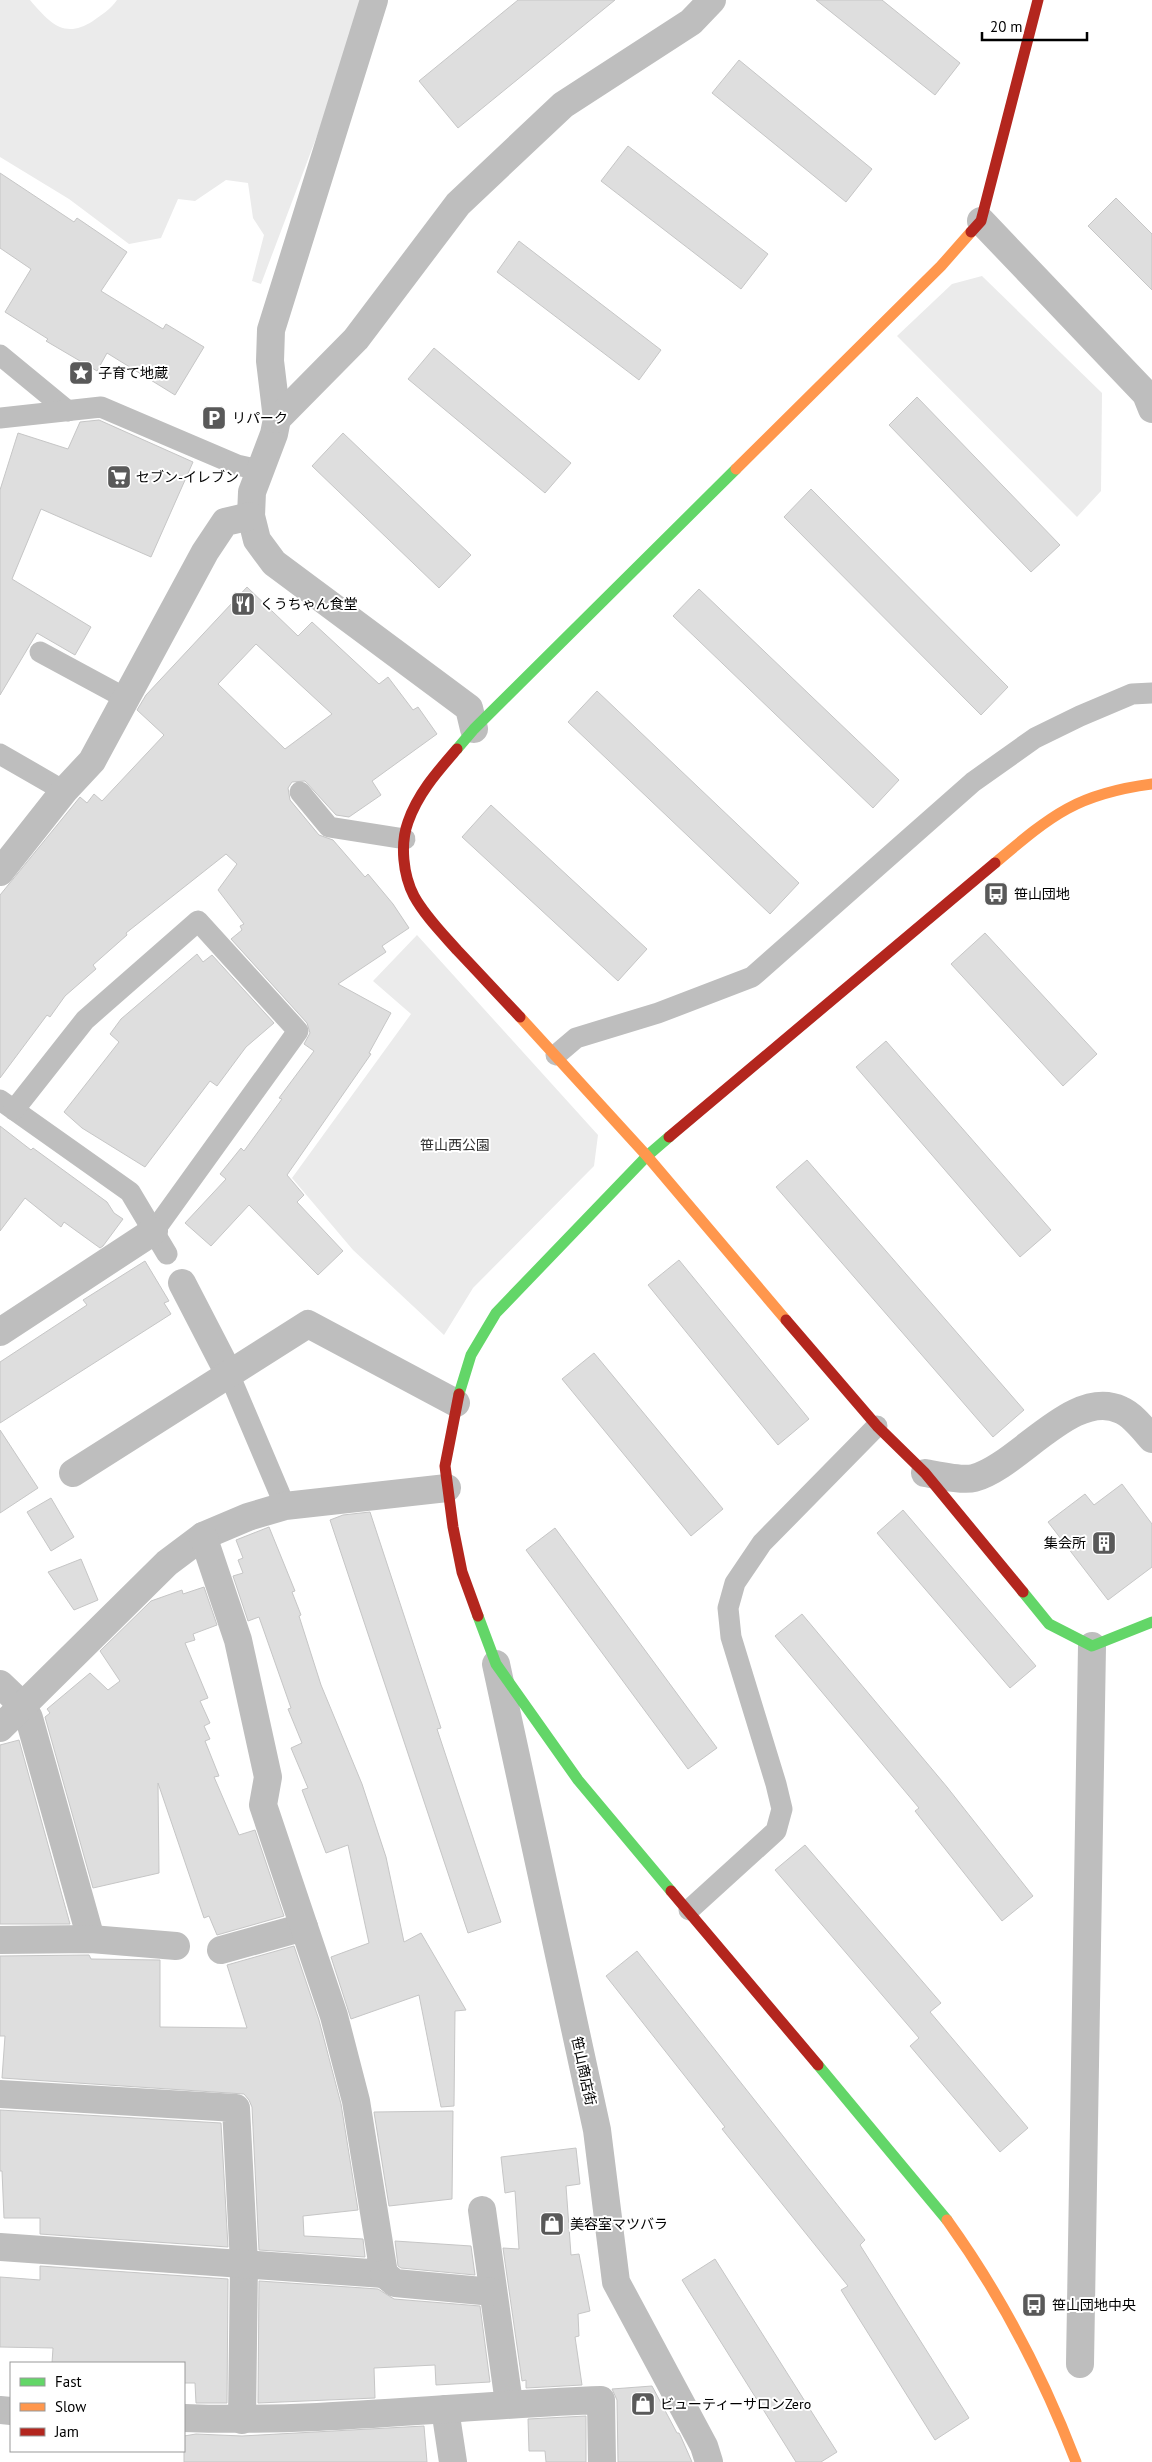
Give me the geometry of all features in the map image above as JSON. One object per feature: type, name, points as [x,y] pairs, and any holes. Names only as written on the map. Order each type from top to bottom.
[{"type":"street","points":[[374,0],[271,330],[270,361],[277,419],[252,492],[251,516],[257,540],[274,563],[469,708],[474,729]]},
{"type":"street","points":[[277,419],[356,339],[465,198],[563,105],[691,22],[712,0]]},
{"type":"street","points":[[1038,0],[981,222],[941,266],[474,729],[417,798],[405,826],[404,858],[413,894],[432,922],[556,1054],[647,1156],[877,1426],[925,1473],[1050,1624],[1092,1646],[1152,1622]]},
{"type":"street","points":[[981,222],[1146,394],[1152,410]]},
{"type":"street","points":[[0,872],[64,791],[92,761],[205,552],[226,522],[251,516]]},
{"type":"street","points":[[1076,2462],[1058,2412],[1026,2348],[976,2260],[936,2207],[689,1910],[578,1780],[496,1664],[462,1572],[447,1488],[445,1466],[456,1403],[471,1355],[496,1314],[647,1156],[1041,824],[1081,799],[1107,790],[1152,784]]},
{"type":"street","points":[[0,1332],[161,1243]]},
{"type":"street","points":[[182,1283],[229,1374]]},
{"type":"street","points":[[74,1473],[308,1324],[456,1403]]},
{"type":"street","points":[[925,1473],[972,1479],[997,1469],[1066,1418],[1080,1410],[1100,1405],[1122,1410],[1152,1439]]},
{"type":"street","points":[[0,1728],[167,1563],[203,1536],[248,1517],[285,1506],[447,1488]]},
{"type":"street","points":[[203,1536],[238,1640],[268,1777],[264,1805],[334,2016],[356,2101],[384,2274]]},
{"type":"street","points":[[1080,2364],[1092,1646]]},
{"type":"street","name":"笹山商店街","points":[[496,1664],[597,2130],[616,2282],[704,2446],[709,2462]]},
{"type":"street","points":[[0,1684],[22,1705],[29,1718],[91,1939]]},
{"type":"street","points":[[221,1950],[304,1927]]},
{"type":"street","points":[[0,1940],[91,1939],[176,1946]]},
{"type":"street","points":[[0,2094],[236,2108],[244,2262],[242,2420]]},
{"type":"street","points":[[482,2210],[509,2403]]},
{"type":"street","points":[[0,2246],[244,2262],[384,2274],[395,2283],[494,2292]]},
{"type":"street","points":[[185,2418],[242,2420],[509,2403],[601,2400],[602,2462]]},
{"type":"street","points":[[446,2408],[453,2462]]},
{"type":"lane","points":[[0,355],[68,410]]},
{"type":"lane","points":[[0,418],[101,407],[237,465],[260,470]]},
{"type":"lane","points":[[40,652],[127,699]]},
{"type":"lane","points":[[556,1054],[576,1038],[658,1012],[752,977],[972,782],[1035,738],[1132,694],[1152,693]]},
{"type":"lane","points":[[0,754],[64,791]]},
{"type":"lane","points":[[300,792],[329,826],[405,839]]},
{"type":"lane","points":[[198,922],[298,1032],[161,1243],[130,1192],[7,1105],[85,1020],[198,922]]},
{"type":"lane","points":[[229,1374],[285,1506]]},
{"type":"lane","points":[[689,1910],[776,1831],[782,1809],[731,1637],[728,1608],[735,1583],[762,1543],[877,1426]]},
{"type":"green space","points":[[0,0],[30,0],[58,26],[65,29],[74,29],[93,21],[109,9],[117,0],[361,0],[321,125],[261,284],[252,281],[264,235],[253,218],[248,183],[226,180],[195,201],[178,199],[161,238],[129,244],[69,199],[0,157]]},
{"type":"green space","points":[[982,276],[1102,393],[1101,491],[1077,517],[897,336],[952,284]]},
{"type":"green space","name":"笹山西公園","points":[[417,935],[598,1135],[594,1166],[473,1288],[444,1335],[353,1250],[292,1178],[411,1014],[373,981]]},
{"type":"building","points":[[518,0],[615,0],[458,128],[419,81]]},
{"type":"building","points":[[816,0],[882,0],[960,63],[935,95]]},
{"type":"building","points":[[739,60],[872,169],[846,202],[712,93]]},
{"type":"building","points":[[628,146],[768,254],[741,289],[601,181]]},
{"type":"building","points":[[0,173],[74,222],[77,218],[127,252],[101,291],[163,329],[166,324],[204,347],[175,395],[107,353],[97,371],[46,341],[48,339],[5,312],[31,269],[0,248]]},
{"type":"building","points":[[1116,198],[1152,234],[1152,290],[1088,226]]},
{"type":"building","points":[[519,241],[661,350],[639,380],[497,272]]},
{"type":"building","points":[[434,348],[571,463],[545,493],[408,379]]},
{"type":"building","points":[[917,397],[1060,545],[1031,572],[889,425]]},
{"type":"building","points":[[99,420],[193,462],[151,557],[41,509],[12,579],[91,627],[75,655],[37,633],[0,695],[0,490],[18,433],[68,449],[80,422]]},
{"type":"building","points":[[343,433],[471,555],[439,588],[312,466]]},
{"type":"building","points":[[811,489],[1008,687],[981,715],[784,517]]},
{"type":"building","points":[[247,587],[298,636],[312,622],[379,684],[388,677],[413,710],[418,707],[437,734],[372,781],[381,795],[349,817],[336,815],[305,781],[292,782],[288,788],[290,800],[319,835],[333,840],[365,877],[368,874],[393,904],[409,928],[382,946],[386,952],[338,984],[391,1013],[369,1053],[371,1054],[287,1175],[304,1195],[297,1202],[343,1251],[318,1275],[249,1205],[211,1246],[185,1223],[226,1179],[220,1174],[241,1148],[244,1151],[282,1099],[279,1098],[314,1051],[304,1044],[310,1033],[307,1023],[231,939],[242,930],[240,926],[244,924],[218,890],[237,864],[226,854],[126,933],[127,935],[93,965],[96,969],[65,996],[50,1017],[47,1015],[0,1078],[0,895],[80,797],[87,803],[94,794],[102,801],[164,735],[137,710],[146,695]],"holes":[[[256,644],[332,714],[285,749],[218,684]]]},
{"type":"building","points":[[699,589],[899,780],[873,808],[673,616]]},
{"type":"building","points":[[597,691],[799,883],[770,914],[568,722]]},
{"type":"building","points":[[491,805],[647,949],[618,981],[462,837]]},
{"type":"building","points":[[985,933],[1097,1054],[1063,1086],[951,964]]},
{"type":"building","points":[[197,954],[203,962],[212,955],[274,1023],[246,1047],[217,1086],[210,1081],[145,1167],[82,1128],[64,1112],[119,1042],[110,1034],[121,1019]]},
{"type":"building","points":[[886,1041],[1051,1230],[1020,1257],[856,1067]]},
{"type":"building","points":[[0,1126],[31,1150],[33,1148],[107,1202],[114,1213],[123,1219],[103,1246],[100,1248],[64,1222],[61,1227],[25,1198],[0,1231]]},
{"type":"building","points":[[807,1160],[1024,1410],[993,1437],[776,1187]]},
{"type":"building","points":[[679,1260],[809,1419],[778,1445],[648,1285]]},
{"type":"building","points":[[145,1261],[169,1301],[164,1303],[171,1314],[0,1423],[0,1362],[87,1305],[83,1300]]},
{"type":"building","points":[[594,1353],[723,1509],[691,1536],[562,1379]]},
{"type":"building","points":[[0,1430],[38,1488],[0,1513]]},
{"type":"building","name":"集会所","points":[[1122,1484],[1152,1524],[1152,1567],[1108,1600],[1048,1522],[1085,1494],[1094,1505]]},
{"type":"building","points":[[51,1498],[74,1537],[51,1551],[27,1512]]},
{"type":"building","points":[[903,1510],[1036,1666],[1010,1688],[877,1533]]},
{"type":"building","points":[[370,1512],[441,1728],[437,1729],[501,1922],[468,1933],[330,1520],[343,1515]]},
{"type":"building","points":[[269,1527],[295,1591],[292,1592],[301,1615],[299,1616],[321,1685],[362,1784],[386,1857],[404,1942],[421,1933],[466,2010],[455,2011],[454,2106],[441,2107],[419,1995],[351,2019],[331,1957],[369,1943],[348,1845],[326,1853],[302,1790],[308,1788],[291,1748],[302,1743],[288,1709],[291,1708],[259,1617],[248,1621],[233,1576],[243,1573],[238,1560],[243,1558],[236,1540]]},
{"type":"building","points":[[555,1528],[717,1748],[688,1769],[526,1550]]},
{"type":"building","points":[[81,1559],[98,1600],[74,1610],[48,1572]]},
{"type":"building","points":[[204,1587],[217,1625],[193,1634],[195,1640],[185,1643],[208,1698],[200,1701],[210,1723],[204,1726],[210,1739],[205,1741],[219,1776],[214,1777],[239,1835],[255,1830],[284,1916],[217,1935],[209,1916],[204,1918],[158,1783],[159,1873],[93,1888],[45,1717],[50,1713],[47,1709],[90,1673],[108,1690],[120,1681],[100,1651],[151,1601],[182,1590],[183,1594]]},
{"type":"building","points":[[802,1614],[947,1787],[1033,1896],[1002,1921],[915,1811],[919,1808],[775,1636]]},
{"type":"building","points":[[19,1740],[70,1924],[0,1924],[0,1745]]},
{"type":"building","points":[[805,1845],[941,2003],[930,2012],[1028,2128],[1000,2152],[910,2046],[919,2038],[775,1870]]},
{"type":"building","points":[[294,1946],[319,2020],[341,2104],[358,2210],[303,2216],[304,2236],[363,2239],[365,2257],[259,2250],[252,2107],[244,2094],[2,2078],[5,2036],[0,2036],[0,1956],[89,1955],[91,1959],[160,1960],[160,2027],[247,2028],[227,1965]]},
{"type":"building","points":[[637,1951],[865,2240],[860,2245],[969,2418],[935,2440],[841,2290],[848,2286],[722,2129],[725,2127],[606,1976]]},
{"type":"building","points":[[0,2110],[221,2123],[228,2247],[40,2234],[40,2218],[4,2218],[2,2171],[0,2171]]},
{"type":"building","points":[[453,2111],[452,2199],[389,2206],[374,2112]]},
{"type":"building","points":[[576,2148],[580,2184],[566,2186],[571,2255],[579,2254],[590,2311],[578,2314],[579,2336],[575,2337],[582,2385],[526,2388],[526,2380],[522,2381],[503,2248],[519,2249],[515,2191],[505,2193],[501,2157]]},
{"type":"building","points":[[395,2241],[471,2246],[475,2275],[401,2268],[398,2266]]},
{"type":"building","points":[[715,2259],[837,2452],[821,2462],[796,2462],[682,2280]]},
{"type":"building","points":[[40,2266],[228,2279],[227,2403],[196,2403],[195,2383],[185,2383],[185,2362],[52,2362],[53,2348],[0,2347],[0,2277],[40,2280]]},
{"type":"building","points":[[259,2281],[378,2289],[394,2299],[480,2306],[490,2382],[436,2385],[435,2365],[374,2368],[375,2398],[258,2403]]},
{"type":"building","points":[[652,2386],[677,2433],[679,2433],[692,2462],[618,2462],[617,2400],[612,2389]]},
{"type":"building","points":[[586,2416],[586,2462],[546,2462],[545,2451],[529,2451],[528,2419]]},
{"type":"building","points":[[424,2426],[427,2462],[184,2462],[185,2436],[196,2434],[242,2436]]},
{"type":"traffic: fast","points":[[457,749],[474,729],[736,469]]},
{"type":"traffic: fast","points":[[459,1394],[471,1355],[496,1313],[647,1156],[669,1137]]},
{"type":"traffic: fast","points":[[1023,1592],[1049,1624],[1092,1646],[1152,1622]]},
{"type":"traffic: fast","points":[[478,1616],[496,1664],[578,1780],[671,1891]]},
{"type":"traffic: fast","points":[[818,2065],[947,2220]]},
{"type":"traffic: slow","points":[[736,469],[941,266],[971,232]]},
{"type":"traffic: slow","points":[[995,863],[1033,832],[1066,809],[1103,794],[1152,784]]},
{"type":"traffic: slow","points":[[520,1017],[647,1156],[786,1320]]},
{"type":"traffic: slow","points":[[947,2220],[967,2248],[1003,2307],[1035,2367],[1076,2462]]},
{"type":"traffic: jam","points":[[971,232],[981,221],[1038,0]]},
{"type":"traffic: jam","points":[[457,749],[436,774],[412,811],[403,850],[407,879],[414,896],[428,917],[520,1017]]},
{"type":"traffic: jam","points":[[669,1137],[995,863]]},
{"type":"traffic: jam","points":[[786,1320],[877,1426],[925,1473],[1023,1592]]},
{"type":"traffic: jam","points":[[459,1394],[445,1466],[453,1527],[462,1572],[478,1616]]},
{"type":"traffic: jam","points":[[671,1891],[818,2065]]},
{"type":"place","name":"子育て地蔵","points":[[81,373]]},
{"type":"place","name":"リパーク","points":[[214,418]]},
{"type":"place","name":"セブン-イレブン","points":[[119,477]]},
{"type":"place","name":"くうちゃん食堂","points":[[243,604]]},
{"type":"place","name":"笹山団地","points":[[996,894]]},
{"type":"place","name":"集会所","points":[[1104,1543]]},
{"type":"place","name":"美容室マツバラ","points":[[552,2224]]},
{"type":"place","name":"笹山団地中央","points":[[1034,2305]]},
{"type":"place","name":"ビューティーサロンZero","points":[[643,2404]]}]
